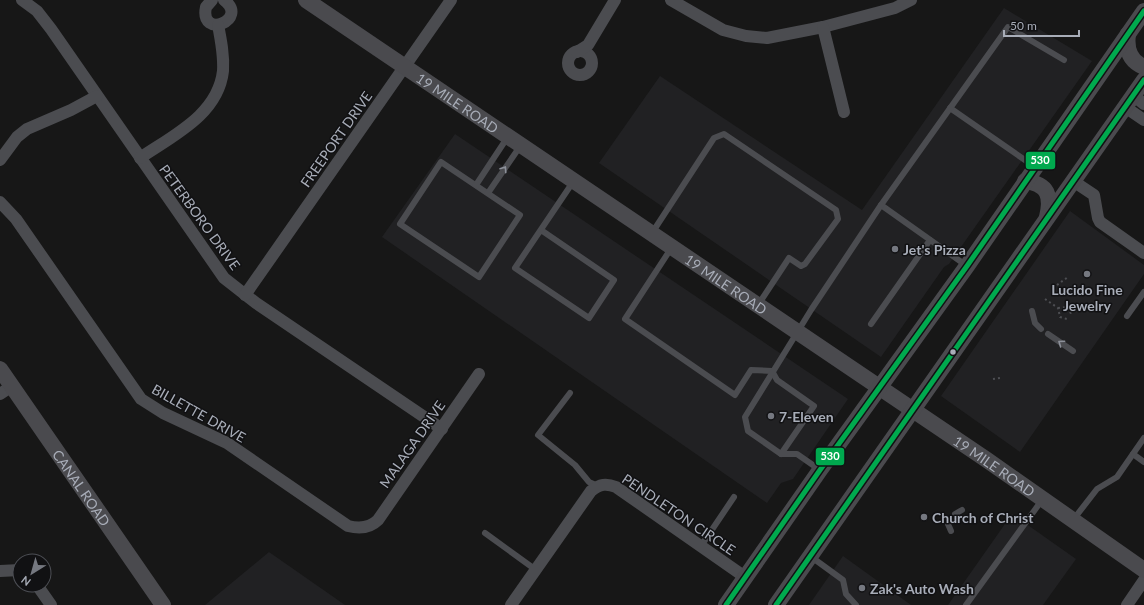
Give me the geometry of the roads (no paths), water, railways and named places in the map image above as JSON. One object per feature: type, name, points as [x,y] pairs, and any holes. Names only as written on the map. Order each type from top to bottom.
[{"type":"main road","name":"19 MILE ROAD","points":[[306,0],[758,305],[1043,499],[1144,570]]},
{"type":"main road","points":[[726,605],[820,470],[967,266],[1144,11]]},
{"type":"main road","points":[[1128,34],[1126,44],[1130,55],[1136,63],[1144,66]]},
{"type":"main road","points":[[776,605],[1047,218],[1134,102],[1144,80]]},
{"type":"main road","points":[[1025,181],[1038,184],[1047,192],[1050,202],[1047,218]]},
{"type":"main road","name":"CANAL ROAD","points":[[0,369],[6,390],[163,605]]},
{"type":"street","name":"PETERBORO DRIVE","points":[[22,0],[43,19],[219,271],[230,284],[442,429]]},
{"type":"street","points":[[212,0],[206,7],[205,15],[210,22],[218,25],[226,22],[231,15],[230,6],[224,0]]},
{"type":"street","name":"FREEPORT DRIVE","points":[[246,295],[451,0]]},
{"type":"street","points":[[588,45],[592,65],[588,72],[577,75],[570,70],[568,63],[570,56],[588,45],[615,0]]},
{"type":"street","points":[[671,0],[723,30],[746,36],[767,38],[823,27],[895,8],[911,0]]},
{"type":"street","points":[[140,158],[196,119],[212,101],[219,87],[223,70],[218,25]]},
{"type":"street","points":[[823,27],[844,112]]},
{"type":"street","points":[[577,52],[585,52],[590,58]]},
{"type":"street","points":[[0,160],[17,137],[27,129],[79,106],[97,96]]},
{"type":"street","points":[[1134,102],[1144,120]]},
{"type":"street","points":[[1074,181],[1094,196],[1100,222],[1144,253]]},
{"type":"street","name":"BILLETTE DRIVE","points":[[0,202],[16,219],[141,399],[163,413],[223,441],[343,522],[355,528],[366,527]]},
{"type":"street","name":"MALAGA DRIVE","points":[[366,527],[378,520],[479,374]]},
{"type":"street","name":"PENDLETON CIRCLE","points":[[598,486],[608,484],[616,487],[745,577]]},
{"type":"street","points":[[511,605],[591,491],[598,486]]},
{"type":"street","points":[[0,571],[12,569]]},
{"type":"street","points":[[1126,605],[1144,580]]},
{"type":"street","points":[[43,593],[51,605]]},
{"type":"lane","points":[[820,470],[797,454],[781,454],[748,431],[746,417],[772,371],[881,205],[1008,27],[1064,60]]},
{"type":"lane","points":[[950,108],[1035,167]]},
{"type":"lane","points":[[652,233],[714,138],[724,134],[836,210],[838,219],[805,264],[801,266],[789,258],[758,305]]},
{"type":"lane","points":[[476,185],[514,140]]},
{"type":"lane","points":[[488,193],[514,140]]},
{"type":"lane","points":[[441,162],[488,193],[520,215],[479,277],[400,224],[441,162]]},
{"type":"lane","points":[[540,230],[614,280],[589,318],[515,268],[540,230],[574,181]]},
{"type":"lane","points":[[881,205],[967,266]]},
{"type":"lane","points":[[871,324],[930,240]]},
{"type":"lane","points":[[672,247],[625,319],[735,395],[751,370],[772,371]]},
{"type":"lane","points":[[1127,316],[1141,302],[1144,292]]},
{"type":"lane","points":[[1032,311],[1032,318],[1041,329]]},
{"type":"lane","points":[[1048,334],[1073,351]]},
{"type":"lane","points":[[772,371],[777,380],[814,406],[781,454]]},
{"type":"lane","points":[[570,393],[538,435],[575,465],[589,482],[598,486]]},
{"type":"lane","points":[[1073,520],[1097,490],[1117,477],[1144,438]]},
{"type":"lane","points":[[1133,454],[1144,462]]},
{"type":"lane","points":[[701,546],[734,497]]},
{"type":"lane","points":[[966,605],[1043,499]]},
{"type":"lane","points":[[955,514],[962,510]]},
{"type":"lane","points":[[948,524],[951,531]]},
{"type":"lane","points":[[485,533],[536,570]]},
{"type":"lane","points":[[810,556],[843,580],[846,594],[856,605]]},
{"type":"place","name":"Jet's Pizza","points":[[895,249]]},
{"type":"place","name":"Lucido Fine Jewelry","points":[[1087,274]]},
{"type":"place","name":"7-Eleven","points":[[771,416]]},
{"type":"place","name":"Church of Christ","points":[[924,517]]},
{"type":"place","name":"Zak's Auto Wash","points":[[862,588]]}]
